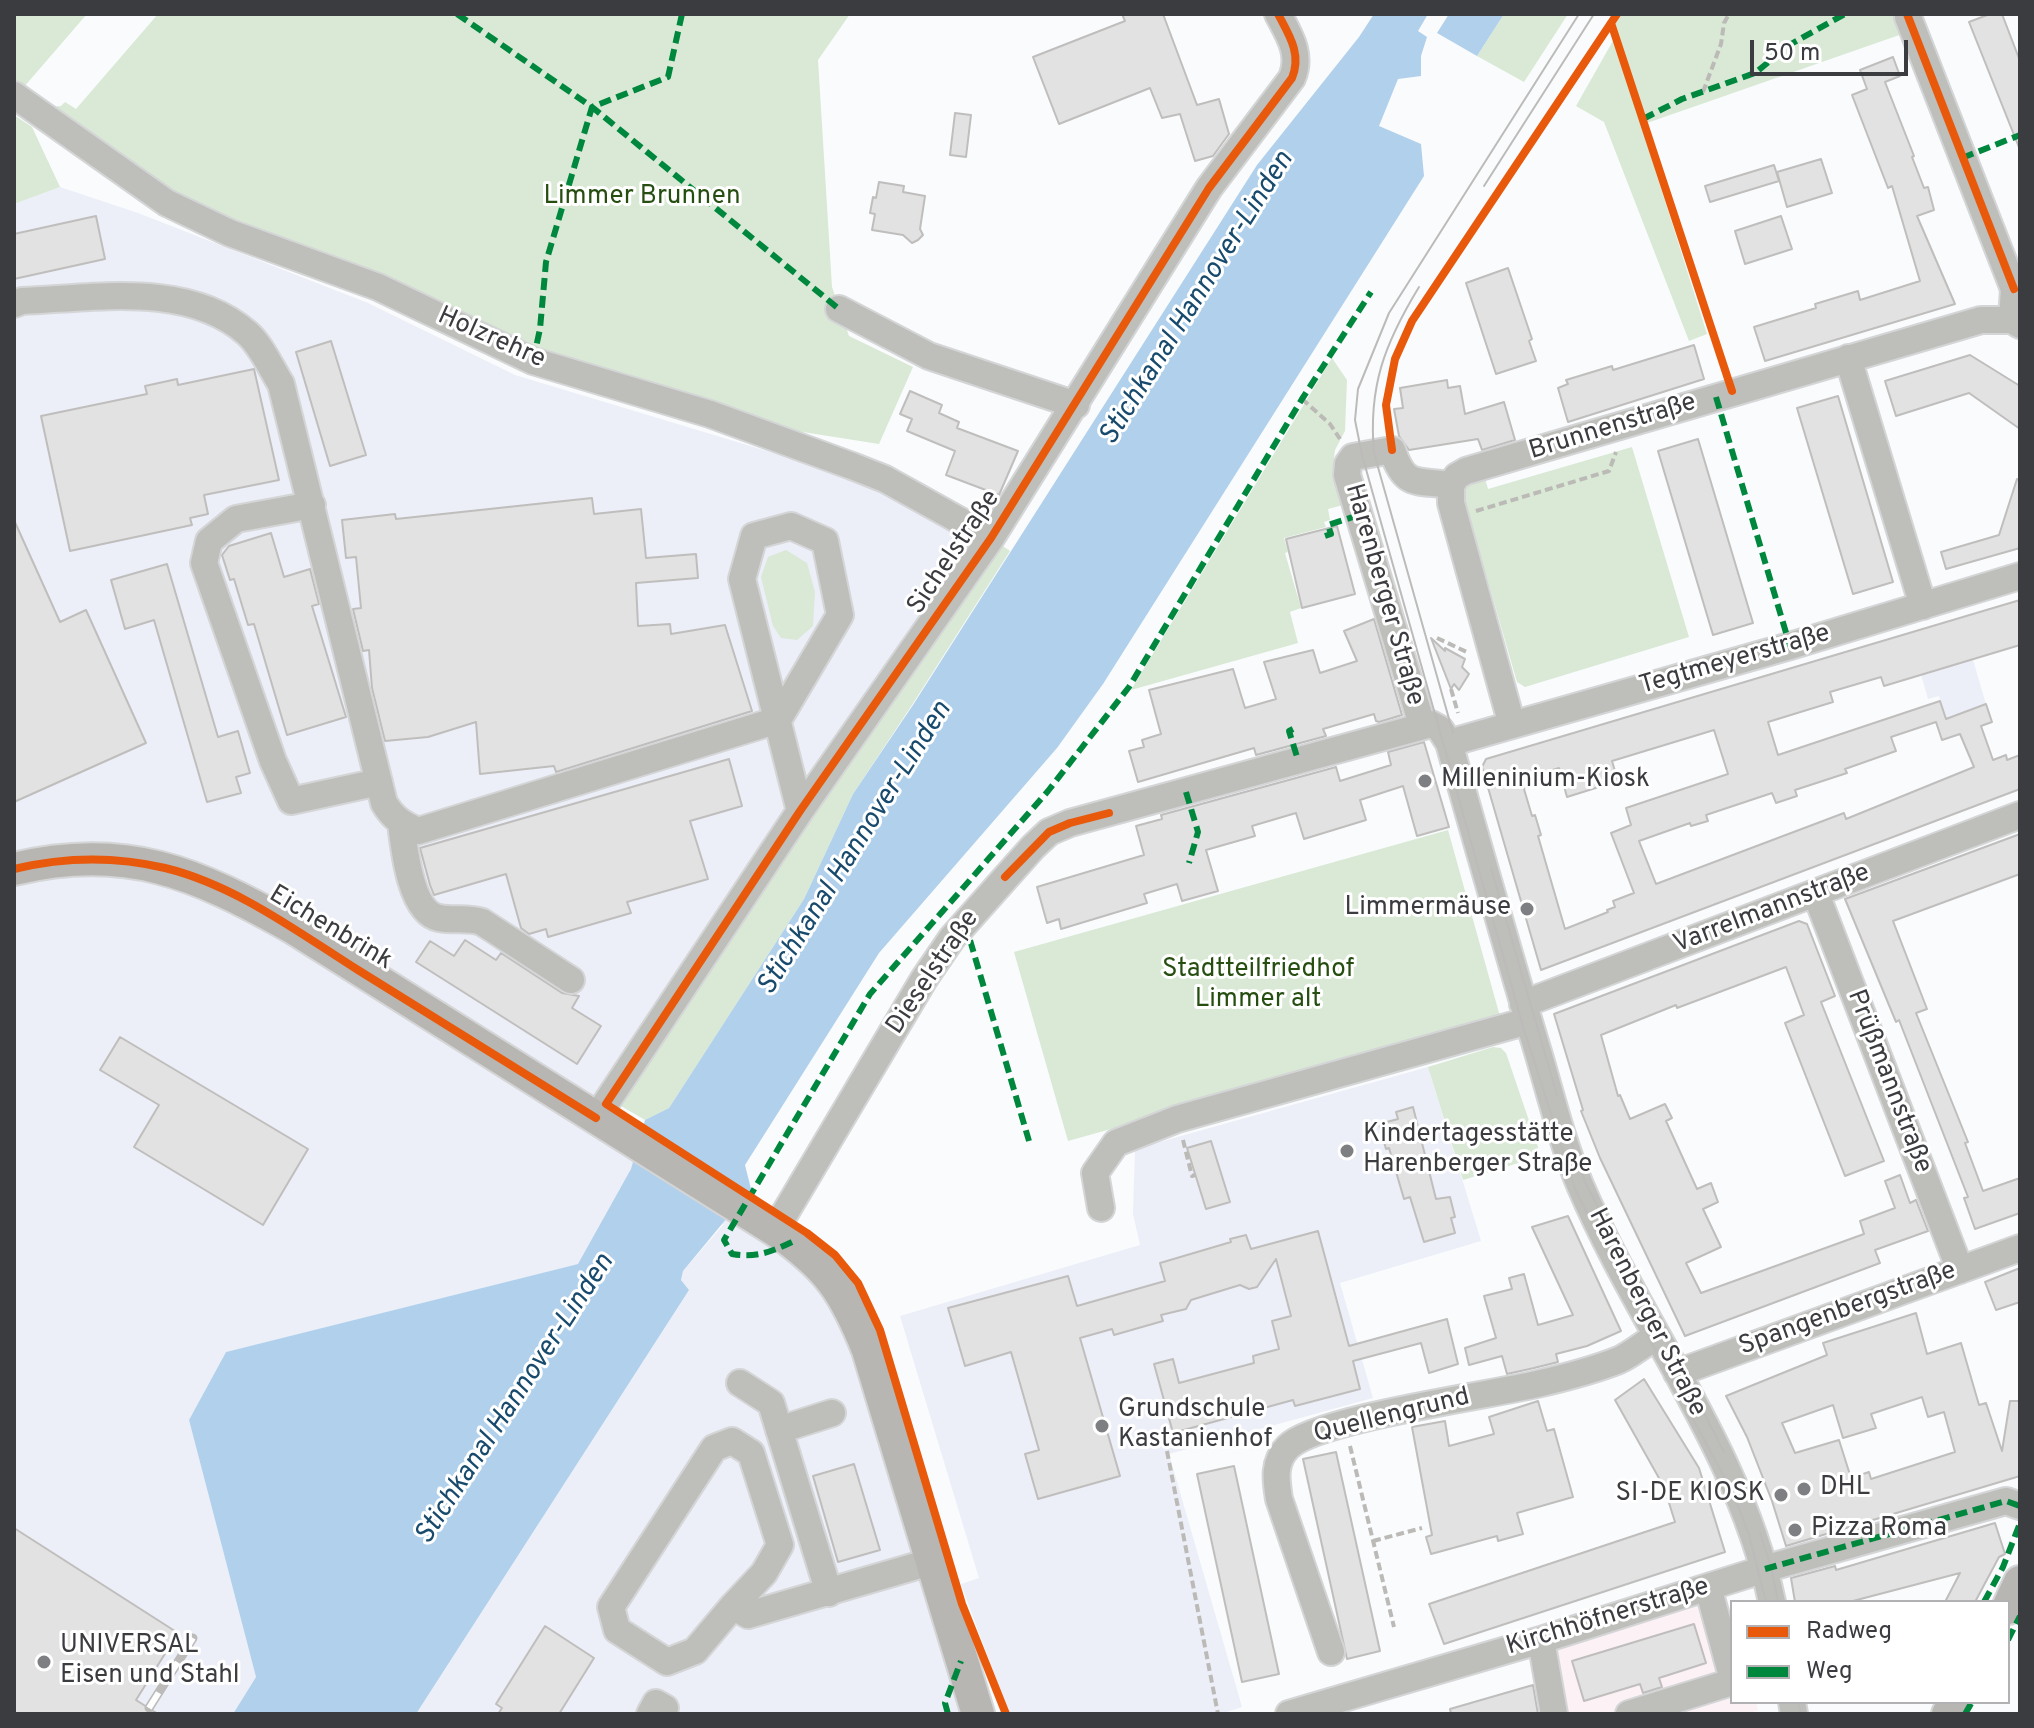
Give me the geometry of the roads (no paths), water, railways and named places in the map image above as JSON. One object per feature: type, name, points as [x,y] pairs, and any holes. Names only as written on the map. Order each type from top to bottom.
[{"type":"main road","name":"Eichenbrink","points":[[14,869],[64,859],[122,860],[165,868],[204,881],[292,927],[775,1230],[824,1269],[850,1307],[868,1350],[978,1714]]},
{"type":"main road","points":[[2010,1604],[2020,1582]]},
{"type":"street","name":"Sichelstraße","points":[[596,1118],[800,811],[991,538],[1209,188],[1292,78],[1297,68],[1296,48],[1278,14]]},
{"type":"street","name":"Brunnenstraße","points":[[1451,485],[1457,476],[1466,471],[1848,358],[1981,320],[2016,323],[2014,289],[1908,17]]},
{"type":"street","name":"Holzrehre","points":[[14,95],[167,203],[220,229],[378,287],[533,361],[710,414],[885,479],[991,538]]},
{"type":"street","points":[[14,304],[22,301],[152,295],[212,310],[249,333],[281,384],[384,803],[391,815],[418,831],[778,720],[840,615],[825,541],[791,526],[754,536],[742,579],[778,720],[800,811]]},
{"type":"street","points":[[839,309],[929,356],[1076,405]]},
{"type":"street","points":[[1848,358],[1923,606]]},
{"type":"street","name":"Harenberger Straße","points":[[1451,485],[1409,479],[1399,471],[1392,450],[1353,457],[1348,464],[1347,475],[1437,732],[1580,1185],[1656,1337],[1734,1482],[1765,1569],[1772,1600]]},
{"type":"street","points":[[1451,485],[1449,493],[1455,518],[1512,725]]},
{"type":"street","points":[[312,505],[236,519],[209,541],[204,563],[273,761],[291,801],[379,782]]},
{"type":"street","name":"Tegtmeyerstraße","points":[[1437,732],[1512,725],[2020,576]]},
{"type":"street","name":"Dieselstraße","points":[[775,1230],[924,979],[952,938],[1049,832],[1070,823],[1437,732]]},
{"type":"street","name":"Varrelmannstraße","points":[[1526,1013],[1816,894],[2020,815]]},
{"type":"street","points":[[401,823],[408,871],[418,897],[430,915],[482,922],[571,980]]},
{"type":"street","name":"Prüßmannstraße","points":[[1816,894],[1960,1270]]},
{"type":"street","points":[[1101,1208],[1095,1173],[1116,1143],[1177,1119],[1526,1013]]},
{"type":"street","name":"Spangenbergstraße","points":[[1677,1373],[2020,1248]]},
{"type":"street","name":"Quellengrund","points":[[1331,1652],[1279,1499],[1276,1476],[1279,1459],[1289,1445],[1308,1435],[1344,1425],[1540,1384],[1620,1359],[1656,1337]]},
{"type":"street","points":[[740,1383],[771,1403],[829,1593]]},
{"type":"street","points":[[779,1430],[832,1413]]},
{"type":"street","points":[[732,1441],[751,1453],[780,1545],[764,1573],[733,1606],[695,1651],[667,1662],[617,1630],[611,1607],[714,1448],[732,1441]]},
{"type":"street","name":"Kirchhöfnerstraße","points":[[1289,1714],[1541,1640],[1765,1569],[2006,1501],[2020,1506]]},
{"type":"street","points":[[733,1606],[748,1615],[930,1562]]},
{"type":"street","points":[[1701,1589],[1730,1673]]},
{"type":"street","points":[[1541,1640],[1554,1714]]},
{"type":"street","points":[[1629,1714],[1730,1680]]},
{"type":"water","name":"Stichkanal Hannover-Linden","points":[[1374,14],[1428,14],[1418,31],[1427,37],[1421,56],[1421,76],[1398,79],[1379,126],[1421,144],[1424,176],[1103,684],[1057,748],[879,953],[745,1165],[751,1189],[683,1271],[681,1280],[689,1290],[416,1714],[233,1714],[256,1677],[189,1420],[226,1352],[578,1264],[631,1169],[645,1120],[669,1108],[804,899],[853,794],[1257,165]]},
{"type":"water","points":[[1449,14],[1504,14],[1477,56],[1437,33]]},
{"type":"tram line","points":[[1579,14],[1389,313],[1358,389],[1355,420],[1362,455],[1522,1023],[1575,1189],[1650,1340],[1733,1493],[1749,1535],[1765,1600]]},
{"type":"tram line","points":[[1484,186],[1594,14]]},
{"type":"tram line","points":[[1419,287],[1388,346],[1382,366],[1374,407],[1374,453],[1453,733]]},
{"type":"tram line","points":[[1491,868],[1557,1095]]},
{"type":"tram line","points":[[1568,1133],[1585,1182],[1724,1452]]},
{"type":"tram line","points":[[1760,1533],[1778,1600]]},
{"type":"tram line","points":[[1798,1704],[1801,1714]]},
{"type":"railway","points":[[149,1708],[193,1638]]},
{"type":"place","name":"Milleninium-Kiosk","points":[[1425,781]]},
{"type":"place","name":"Limmermäuse","points":[[1527,909]]},
{"type":"place","name":"Kindertagesstätte Harenberger Straße","points":[[1347,1151]]},
{"type":"place","name":"Grundschule Kastanienhof","points":[[1102,1426]]},
{"type":"place","name":"DHL","points":[[1804,1489]]},
{"type":"place","name":"SI-DE KIOSK","points":[[1781,1495]]},
{"type":"place","name":"Pizza Roma","points":[[1795,1530]]},
{"type":"place","name":"UNIVERSAL Eisen und Stahl","points":[[44,1662]]},
{"type":"park label","name":"Limmer Brunnen","points":[[642,198]]},
{"type":"park label","name":"Stadtteilfriedhof Limmer alt","points":[[1258,986]]}]
